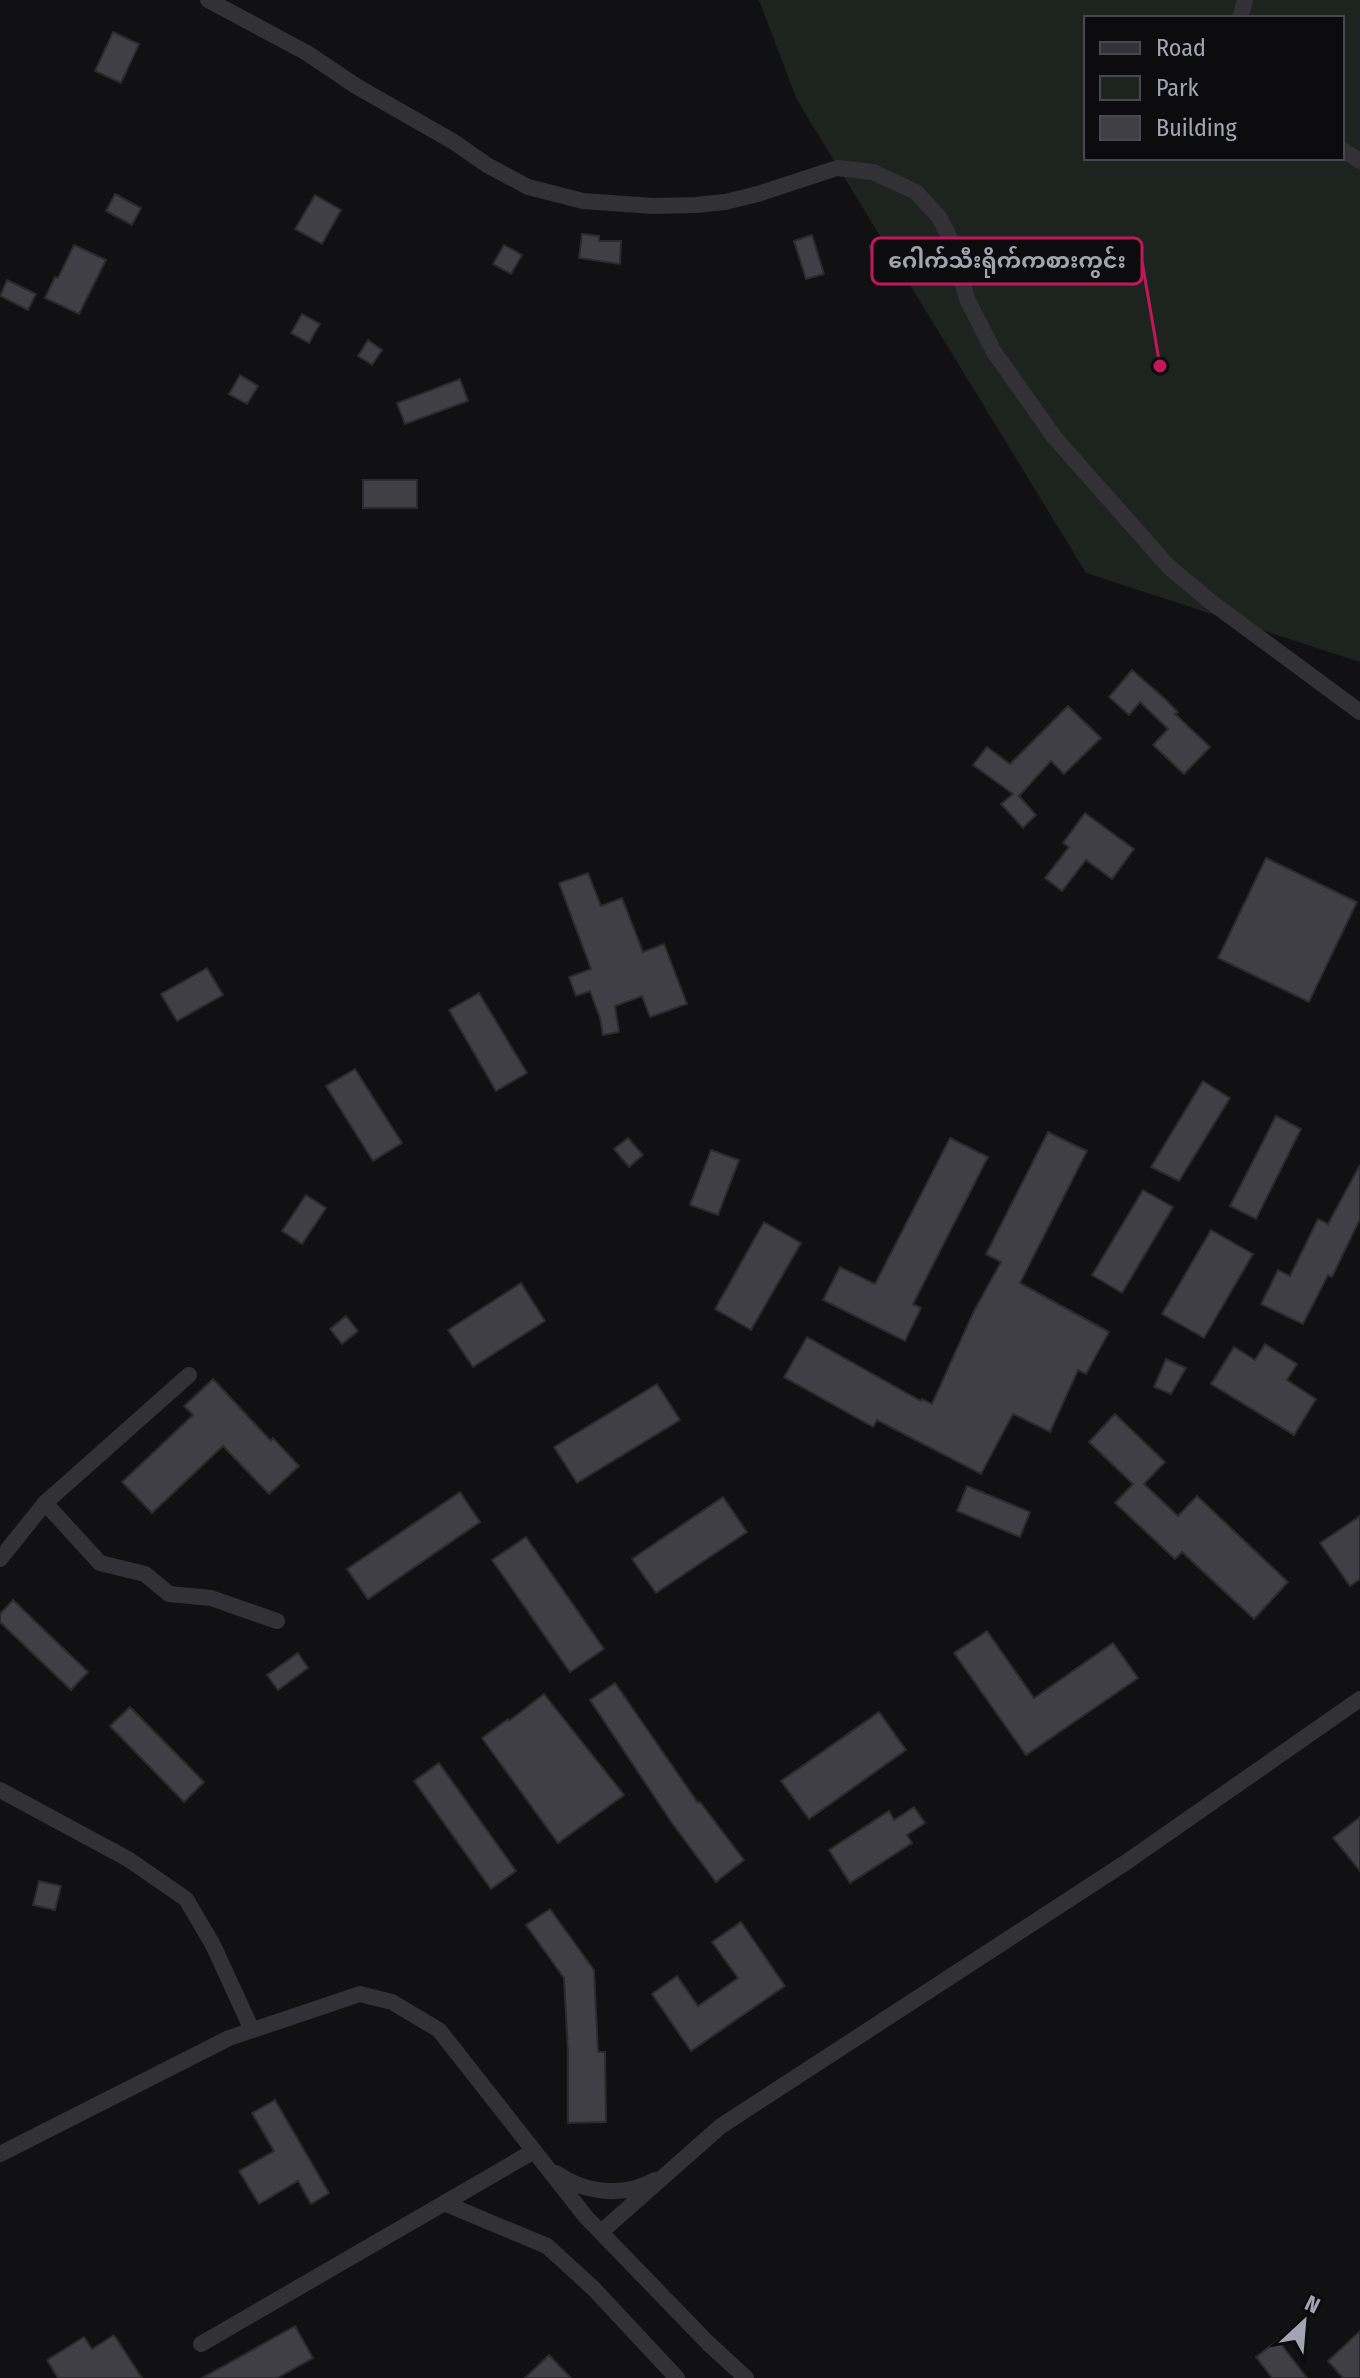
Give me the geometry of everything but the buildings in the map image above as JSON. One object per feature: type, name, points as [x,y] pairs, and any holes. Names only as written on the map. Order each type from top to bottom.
[{"type":"street","points":[[208,0],[307,53],[356,86],[528,187],[583,201],[609,204],[696,205],[758,194],[837,168],[873,172],[916,192],[939,217],[952,242],[967,299],[994,352],[1055,438],[1169,567],[1211,602],[1360,712]]},
{"type":"street","points":[[0,1559],[45,1503],[189,1375]]},
{"type":"street","points":[[45,1503],[100,1563],[145,1574],[169,1594],[211,1598],[277,1621]]},
{"type":"street","points":[[601,2232],[721,2126],[1125,1863],[1360,1699]]},
{"type":"street","points":[[0,1790],[128,1859],[186,1899],[213,1945],[252,2030]]},
{"type":"street","points":[[0,2154],[229,2038],[360,1994],[392,2002],[439,2030],[586,2217],[746,2378]]},
{"type":"street","points":[[201,2344],[534,2151]]},
{"type":"street","points":[[545,2165],[567,2181],[593,2190],[620,2191],[647,2185],[670,2171]]},
{"type":"street","points":[[444,2203],[547,2246],[594,2289],[677,2378]]},
{"type":"green space","points":[[759,0],[1360,0],[1360,662],[1086,573],[797,100]]},
{"type":"place","name":"ဂေါက်သီးရိုက်ကစားကွင်း","points":[[1160,366]]}]
